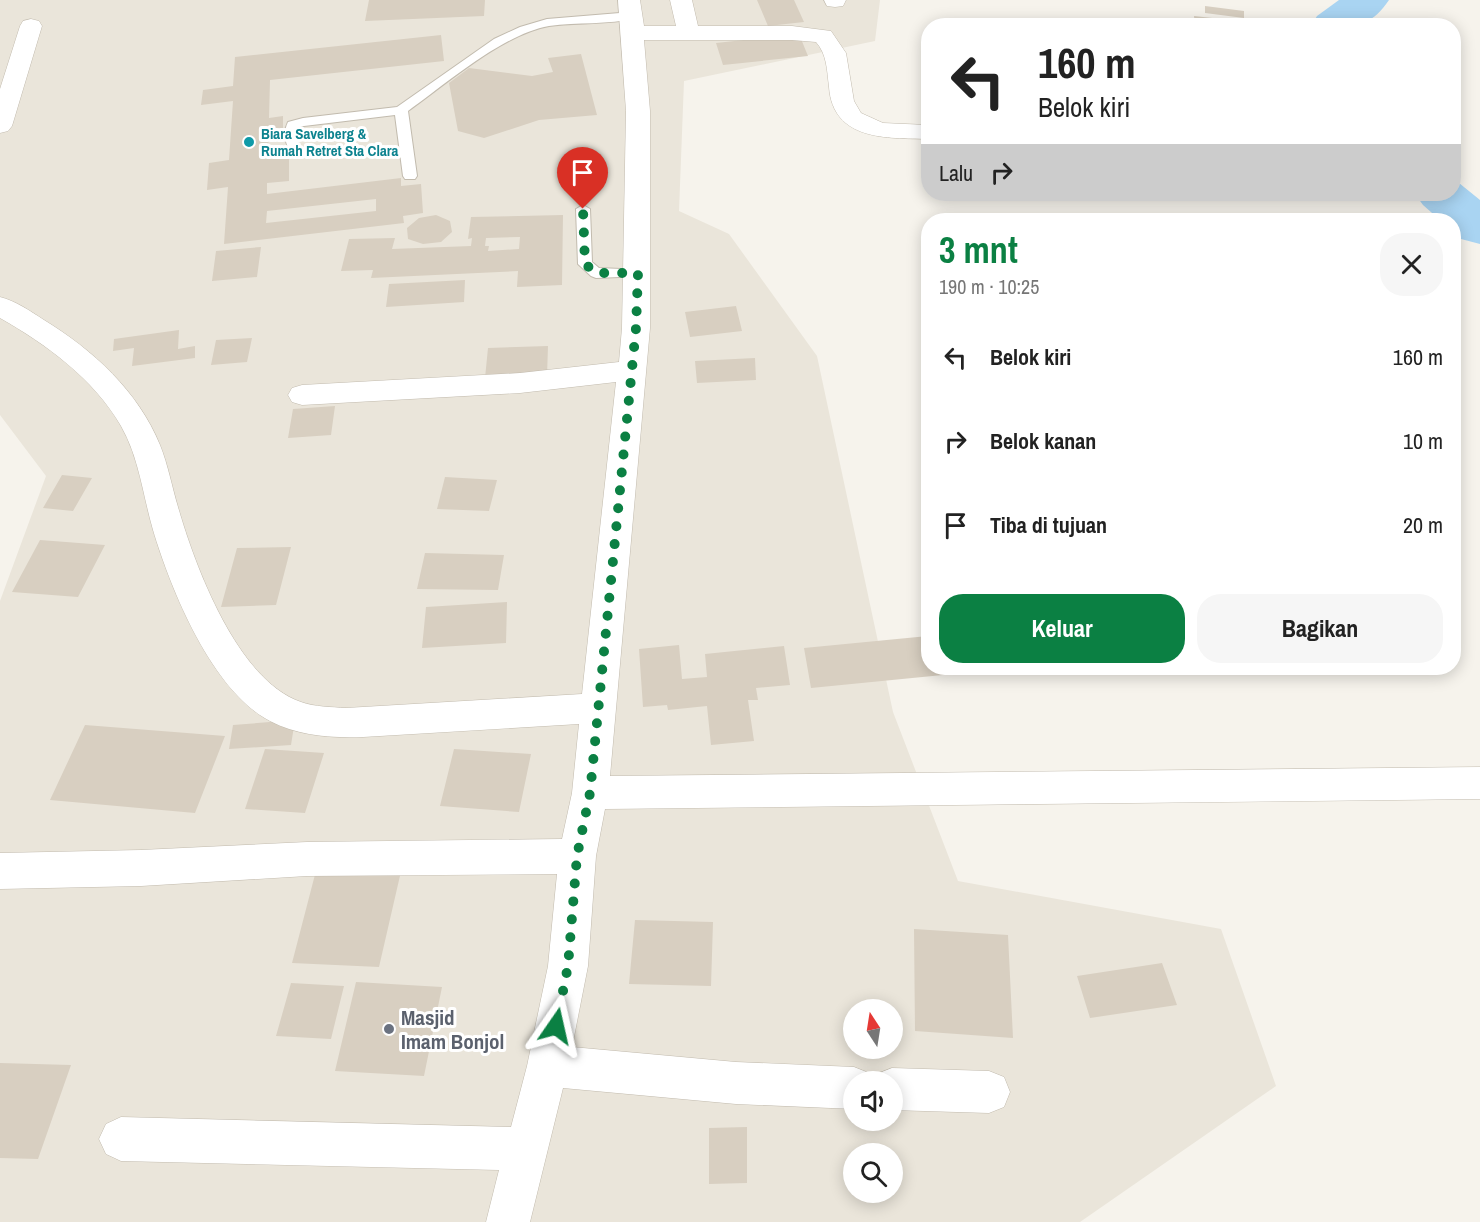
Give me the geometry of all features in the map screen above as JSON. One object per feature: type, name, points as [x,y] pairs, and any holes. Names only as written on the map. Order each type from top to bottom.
[{"type":"street","points":[[681,0],[689,34]]},
{"type":"street","points":[[508,1222],[548,1066],[568,966],[577,856],[590,793],[636,328],[638,111],[632,16],[689,34],[792,33],[823,36],[830,43],[837,57],[842,97],[846,110],[854,120],[866,126],[921,131]]},
{"type":"street","points":[[0,126],[31,26]]},
{"type":"street","points":[[0,306],[26,320],[66,348],[127,409],[146,447],[177,558],[189,592],[210,634],[249,686],[282,711],[300,717],[340,722],[496,716],[597,708]]},
{"type":"street","points":[[302,396],[520,383],[631,370]]},
{"type":"street","points":[[590,793],[1480,783]]},
{"type":"street","points":[[0,871],[141,868],[318,859],[577,856]]},
{"type":"street","points":[[548,1066],[736,1083],[843,1088]]},
{"type":"street","points":[[903,1089],[989,1092]]},
{"type":"street","points":[[121,1139],[526,1149]]},
{"type":"lane","points":[[293,144],[291,132],[293,125],[401,110],[498,42],[524,30],[547,23],[632,16]]},
{"type":"lane","points":[[401,110],[410,176]]},
{"type":"lane","points":[[583,209],[585,264],[596,273],[638,273]]},
{"type":"shaded area","points":[[0,0],[880,0],[875,41],[684,81],[679,211],[729,234],[817,356],[893,712],[958,881],[1221,929],[1276,1086],[1080,1222],[0,1222],[0,601],[46,476],[0,415]]},
{"type":"building","points":[[369,0],[485,0],[484,16],[365,21]]},
{"type":"building","points":[[757,0],[794,0],[804,22],[768,26]]},
{"type":"building","points":[[1205,6],[1244,11],[1244,18],[1205,13]]},
{"type":"building","points":[[799,34],[808,56],[723,65],[716,43]]},
{"type":"building","name":"Biara Savelberg & Rumah Retret Sta Clara","points":[[441,35],[444,61],[270,80],[269,118],[283,116],[283,128],[269,129],[268,156],[289,154],[289,181],[267,183],[267,194],[401,178],[401,186],[421,184],[423,213],[403,216],[404,223],[224,244],[228,187],[207,190],[209,163],[229,160],[233,101],[201,105],[203,90],[233,86],[235,57]],"holes":[[[376,199],[376,211],[266,223],[267,211]]]},
{"type":"building","points":[[581,54],[597,115],[539,120],[484,138],[458,131],[449,83],[469,68],[532,76],[553,72],[548,58]]},
{"type":"building","points":[[436,215],[450,221],[452,232],[441,242],[423,244],[408,239],[407,228],[419,218]]},
{"type":"building","points":[[563,215],[562,285],[517,287],[518,271],[371,278],[373,270],[341,271],[349,239],[395,238],[392,249],[471,246],[472,238],[468,239],[471,217]],"holes":[[[520,237],[519,249],[488,251],[489,246],[485,246],[486,238]]]},
{"type":"building","points":[[261,247],[257,277],[212,281],[216,251]]},
{"type":"building","points":[[465,280],[464,302],[386,307],[389,284]]},
{"type":"building","points":[[736,306],[742,331],[690,337],[685,312]]},
{"type":"building","points":[[179,330],[178,349],[195,346],[195,358],[132,366],[134,348],[113,351],[114,339]]},
{"type":"building","points":[[252,338],[247,362],[211,365],[216,340]]},
{"type":"building","points":[[548,346],[547,376],[485,378],[488,348]]},
{"type":"building","points":[[755,358],[756,380],[697,383],[695,361]]},
{"type":"building","points":[[335,406],[331,435],[288,438],[293,409]]},
{"type":"building","points":[[62,475],[92,478],[73,511],[43,508]]},
{"type":"building","points":[[445,477],[497,480],[489,511],[437,509]]},
{"type":"building","points":[[40,540],[105,545],[78,597],[12,592]]},
{"type":"building","points":[[291,547],[276,605],[221,607],[237,548]]},
{"type":"building","points":[[425,553],[504,555],[498,590],[417,589]]},
{"type":"building","points":[[507,602],[506,643],[422,648],[426,607]]},
{"type":"building","points":[[921,637],[921,675],[943,675],[811,688],[804,648]]},
{"type":"building","points":[[679,645],[682,679],[707,677],[705,654],[784,646],[790,685],[756,688],[758,700],[748,700],[754,741],[711,745],[707,706],[668,710],[667,705],[643,707],[639,649]]},
{"type":"building","points":[[295,720],[291,745],[229,749],[233,725]]},
{"type":"building","points":[[85,725],[225,736],[195,813],[50,800]]},
{"type":"building","points":[[265,749],[324,753],[305,813],[245,809]]},
{"type":"building","points":[[454,749],[531,754],[519,812],[440,806]]},
{"type":"building","points":[[318,863],[402,867],[379,967],[292,963]]},
{"type":"building","points":[[635,920],[713,922],[711,986],[629,984]]},
{"type":"building","points":[[914,929],[1008,935],[1013,1038],[915,1031]]},
{"type":"building","points":[[1162,963],[1177,1005],[1090,1018],[1077,976]]},
{"type":"building","name":"Masjid Imam Bonjol","points":[[356,982],[442,987],[424,1076],[335,1071]]},
{"type":"building","points":[[291,983],[344,986],[331,1039],[276,1036]]},
{"type":"building","points":[[0,1063],[71,1065],[38,1159],[0,1158]]},
{"type":"building","points":[[747,1127],[747,1183],[709,1184],[709,1128]]},
{"type":"waterway","points":[[1343,18],[1367,0]]},
{"type":"waterway","points":[[1449,201],[1480,227]]},
{"type":"place","name":"Biara Savelberg & Rumah Retret Sta Clara","points":[[249,142]]},
{"type":"place","name":"Masjid Imam Bonjol","points":[[389,1029]]},
{"type":"route","points":[[556,1026],[568,966],[577,856],[590,793],[636,328],[638,273],[596,273],[585,264],[583,209]]}]
